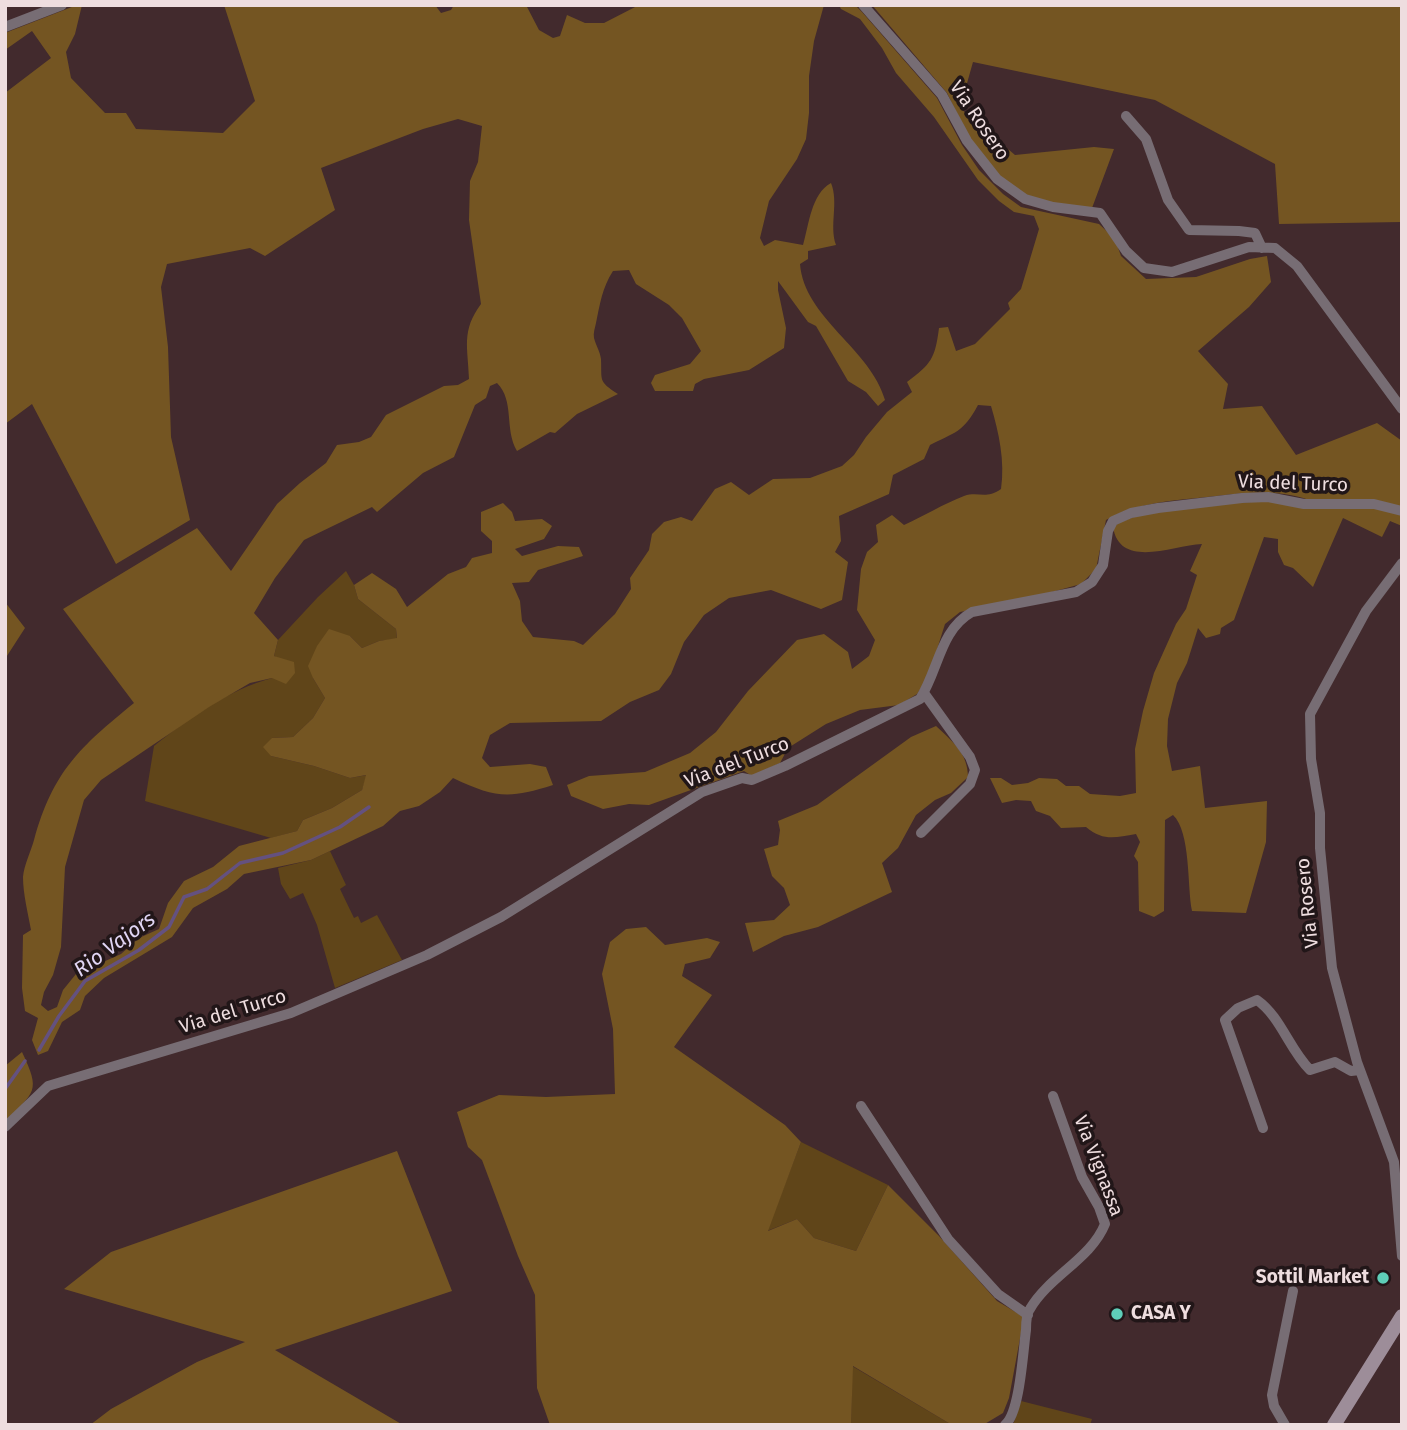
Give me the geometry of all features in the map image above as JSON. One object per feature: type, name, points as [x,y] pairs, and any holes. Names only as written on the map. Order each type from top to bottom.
[{"type":"street","points":[[5,27],[62,5]]},
{"type":"street","name":"Via Rosero","points":[[863,5],[942,95],[967,141],[997,179],[1025,200],[1100,213],[1126,251],[1144,268],[1171,272],[1249,247],[1262,248]]},
{"type":"street","points":[[1126,116],[1146,139],[1168,200],[1189,230],[1255,233],[1262,248],[1275,248],[1297,266],[1402,409]]},
{"type":"street","name":"Via del Turco","points":[[5,1127],[48,1086],[291,1013],[428,955],[501,916],[702,792],[742,778],[752,780],[785,766],[920,699],[950,632],[959,620],[972,612],[1076,593],[1092,582],[1103,565],[1108,531],[1113,521],[1131,513],[1230,499],[1268,497],[1304,504],[1374,504],[1402,511]]},
{"type":"street","name":"Via Rosero","points":[[1402,563],[1366,611],[1310,713],[1311,759],[1320,813],[1320,848],[1332,968],[1360,1070],[1394,1163],[1402,1255]]},
{"type":"street","points":[[921,833],[970,784],[975,770],[970,757],[923,693]]},
{"type":"street","points":[[1263,1128],[1225,1020],[1238,1008],[1257,1000],[1268,1008],[1301,1061],[1310,1070],[1335,1062],[1351,1071],[1360,1070]]},
{"type":"street","name":"Via Vignassa","points":[[1005,1425],[1009,1422],[1015,1404],[1028,1310],[1060,1275],[1099,1239],[1105,1224],[1082,1177],[1054,1096]]},
{"type":"street","points":[[861,1106],[948,1239],[998,1294],[1028,1315]]},
{"type":"street","points":[[1285,1425],[1274,1406],[1272,1395],[1293,1291]]},
{"type":"street","points":[[1334,1425],[1402,1316]]},
{"type":"shaded area","points":[[82,5],[75,34],[66,52],[71,78],[105,113],[126,113],[136,129],[223,133],[255,101],[224,5],[435,5],[441,13],[451,10],[454,5],[526,5],[539,30],[553,38],[560,36],[567,15],[585,23],[604,23],[639,5],[824,5],[814,41],[809,76],[806,139],[797,159],[769,201],[760,238],[764,246],[775,240],[803,245],[815,202],[824,188],[831,183],[836,245],[808,251],[808,259],[800,264],[804,283],[825,317],[866,365],[885,400],[878,406],[866,392],[848,381],[816,326],[808,322],[778,281],[786,328],[784,348],[749,370],[704,379],[695,384],[693,391],[655,391],[651,383],[655,375],[690,364],[701,351],[682,318],[669,305],[636,284],[629,270],[613,271],[602,296],[594,336],[600,356],[602,380],[618,394],[577,414],[555,433],[550,432],[517,451],[511,434],[506,398],[497,383],[490,386],[486,398],[475,405],[454,457],[423,473],[377,512],[372,507],[304,540],[275,578],[254,613],[278,640],[274,656],[294,662],[295,673],[286,684],[272,678],[250,683],[209,707],[101,780],[84,800],[65,867],[61,947],[41,1005],[48,1011],[57,1007],[63,990],[76,974],[121,954],[139,938],[159,929],[168,903],[184,881],[213,867],[239,846],[297,831],[303,820],[332,808],[362,790],[366,775],[350,778],[271,756],[263,747],[272,738],[293,737],[313,718],[325,698],[308,666],[329,629],[350,636],[362,648],[397,638],[396,629],[358,599],[354,585],[372,573],[396,589],[407,607],[448,574],[466,567],[472,558],[492,553],[492,541],[481,531],[481,512],[503,503],[512,512],[515,521],[542,519],[552,526],[544,539],[515,549],[522,556],[558,546],[579,547],[583,556],[538,570],[529,582],[512,583],[520,601],[522,621],[533,637],[574,641],[583,645],[615,614],[631,589],[630,578],[649,550],[652,534],[664,522],[681,517],[692,521],[715,489],[731,482],[749,495],[773,479],[810,478],[842,466],[854,455],[887,412],[912,392],[907,382],[931,360],[939,328],[948,327],[956,351],[975,344],[1010,309],[1008,303],[1021,289],[1039,229],[1034,216],[1014,212],[978,180],[934,117],[896,73],[882,48],[860,19],[841,9],[839,5],[855,5],[862,12],[937,98],[979,170],[1003,194],[1021,207],[1099,224],[1115,239],[1121,256],[1146,279],[1196,277],[1267,256],[1271,282],[1249,307],[1198,351],[1228,384],[1223,409],[1262,406],[1296,455],[1377,423],[1402,441],[1402,526],[1390,521],[1382,537],[1343,518],[1313,587],[1293,568],[1284,565],[1278,552],[1278,539],[1264,537],[1234,620],[1221,628],[1220,634],[1206,638],[1198,628],[1187,663],[1177,683],[1168,719],[1167,746],[1172,771],[1200,766],[1205,808],[1267,801],[1266,842],[1246,913],[1192,911],[1186,846],[1179,823],[1173,815],[1165,820],[1164,911],[1154,917],[1139,911],[1138,862],[1134,856],[1140,842],[1136,834],[1109,837],[1098,835],[1086,827],[1061,828],[1050,816],[1036,811],[1031,801],[1002,803],[990,778],[1001,778],[1012,785],[1039,778],[1057,779],[1066,786],[1079,786],[1090,794],[1120,796],[1136,793],[1135,749],[1143,711],[1154,673],[1176,624],[1186,609],[1197,575],[1190,571],[1202,544],[1137,552],[1126,548],[1118,540],[1113,527],[1129,519],[1178,508],[1309,500],[1297,496],[1246,493],[1167,501],[1131,509],[1106,520],[1096,569],[1081,584],[1030,598],[960,612],[945,624],[928,678],[917,694],[899,705],[860,710],[826,724],[788,748],[780,763],[752,776],[744,771],[649,805],[629,804],[603,809],[571,796],[567,785],[589,776],[645,772],[690,753],[716,732],[748,691],[797,640],[824,634],[848,652],[852,669],[869,656],[875,640],[857,610],[861,569],[867,552],[878,542],[876,525],[892,515],[904,525],[964,496],[986,495],[1001,489],[1002,458],[994,416],[991,406],[978,405],[963,427],[930,445],[924,459],[893,475],[889,494],[839,516],[841,541],[835,552],[848,562],[842,600],[821,609],[771,590],[729,598],[704,615],[684,642],[671,674],[659,690],[630,702],[601,721],[510,723],[490,735],[482,758],[490,767],[530,764],[546,767],[553,785],[525,793],[502,794],[480,790],[453,778],[440,792],[419,806],[400,811],[383,826],[311,860],[244,874],[227,889],[193,908],[172,937],[104,978],[85,996],[80,1010],[62,1022],[48,1051],[38,1055],[32,1040],[38,1018],[25,1011],[22,988],[23,935],[31,930],[24,890],[25,868],[42,816],[60,778],[84,747],[134,703],[63,609],[197,528],[231,571],[277,504],[326,463],[337,445],[359,442],[371,437],[386,415],[444,386],[458,385],[469,379],[468,331],[481,304],[469,220],[470,181],[478,162],[482,126],[458,119],[423,129],[321,168],[335,210],[265,256],[250,248],[167,264],[161,287],[168,347],[171,437],[190,520],[116,564],[32,404],[5,424],[5,93],[51,58],[32,31],[5,50],[5,33]]},
{"type":"shaded area","points":[[872,5],[1402,5],[1402,222],[1279,224],[1275,164],[1155,100],[973,62],[960,108],[1015,155],[1094,147],[1114,149],[1092,208],[1056,204],[1027,196],[1000,178],[969,138],[947,93]]},
{"type":"shaded area","points":[[346,571],[358,599],[396,629],[397,639],[379,641],[362,648],[350,636],[313,678],[325,698],[313,718],[293,737],[272,738],[271,756],[350,778],[367,775],[362,790],[332,808],[303,820],[297,831],[271,838],[145,801],[154,746],[210,706],[240,690],[272,678],[282,660],[274,656],[278,640]]},
{"type":"shaded area","points":[[5,602],[25,628],[5,659]]},
{"type":"shaded area","points":[[936,726],[962,754],[968,777],[951,793],[935,800],[916,815],[898,848],[882,863],[892,892],[818,927],[784,936],[753,952],[745,923],[774,920],[790,905],[784,888],[772,876],[764,849],[778,845],[778,821],[817,805],[911,737]]},
{"type":"shaded area","points":[[330,851],[346,885],[340,889],[354,918],[358,916],[361,923],[377,915],[402,960],[335,988],[317,925],[303,893],[290,899],[281,884],[278,868],[311,860]]},
{"type":"shaded area","points":[[646,927],[665,945],[707,938],[720,942],[710,958],[685,964],[682,976],[712,995],[674,1047],[785,1125],[801,1142],[768,1231],[797,1219],[814,1238],[856,1251],[888,1185],[939,1236],[997,1301],[1024,1317],[1009,1398],[1003,1413],[983,1425],[952,1425],[853,1366],[851,1425],[550,1425],[537,1388],[535,1295],[482,1160],[468,1147],[457,1112],[499,1095],[546,1097],[615,1094],[613,1029],[602,974],[610,942],[626,929]]},
{"type":"shaded area","points":[[22,1052],[32,1075],[32,1090],[29,1097],[5,1122],[5,1066]]},
{"type":"shaded area","points":[[801,1142],[888,1185],[856,1251],[814,1238],[797,1219],[767,1231]]},
{"type":"shaded area","points":[[397,1151],[452,1291],[275,1350],[403,1425],[90,1425],[111,1409],[197,1362],[245,1342],[64,1289],[111,1252]]},
{"type":"shaded area","points":[[852,1366],[952,1425],[851,1425]]},
{"type":"shaded area","points":[[1021,1401],[1092,1419],[1090,1425],[1013,1425]]},
{"type":"waterway","name":"Rio Vajors","points":[[39,1050],[59,1016],[85,981],[139,950],[169,927],[184,897],[207,889],[240,863],[283,853],[340,827],[369,807]]},
{"type":"waterway","name":"Rio Vajors","points":[[5,1089],[25,1061]]},
{"type":"place","name":"Sottil Market","points":[[1383,1278]]},
{"type":"place","name":"CASA Y","points":[[1117,1314]]}]
